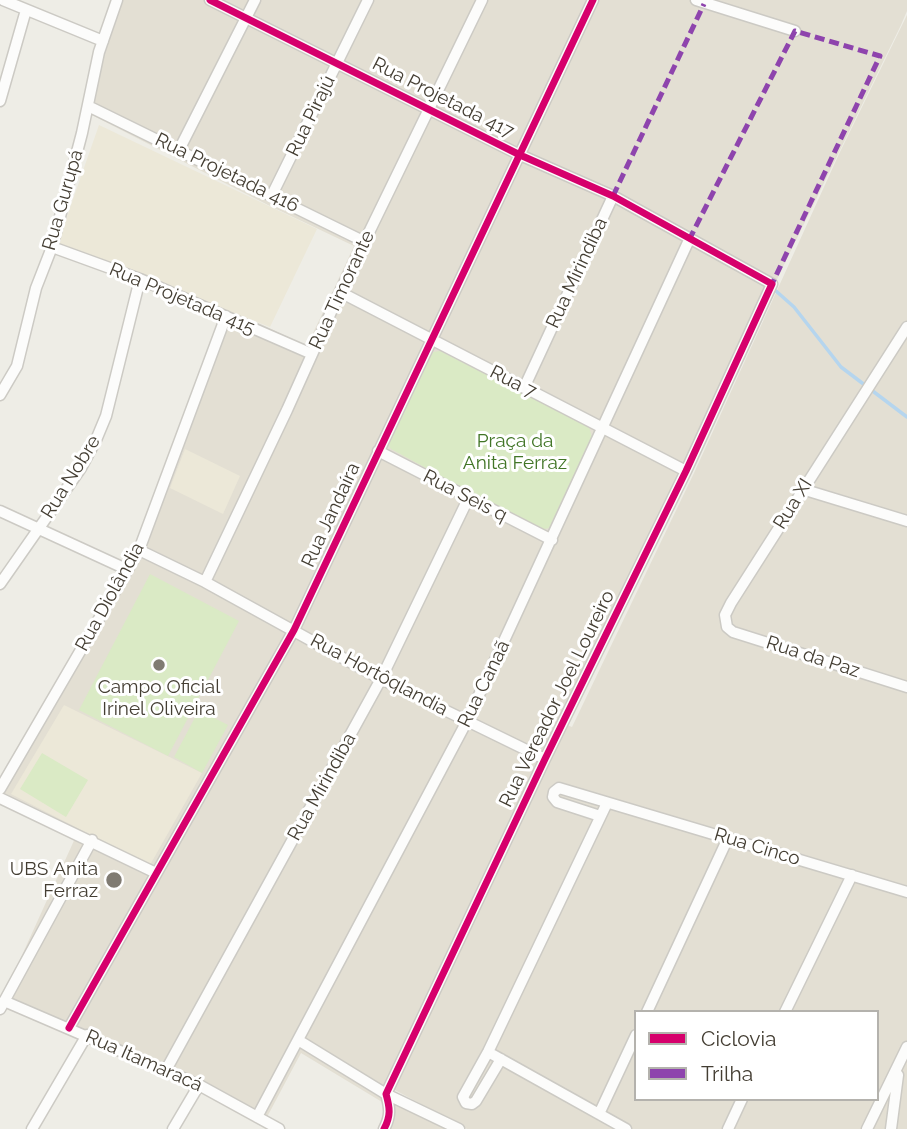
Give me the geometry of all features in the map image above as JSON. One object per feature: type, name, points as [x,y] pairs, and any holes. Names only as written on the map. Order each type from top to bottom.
[{"type":"street","points":[[3,0],[103,41]]},
{"type":"street","name":"Rua Gurupá","points":[[0,395],[18,366],[36,288],[51,247],[103,41],[117,0]]},
{"type":"street","name":"Rua Projetada 417","points":[[210,0],[520,155],[613,196],[772,284]]},
{"type":"street","points":[[179,150],[254,0]]},
{"type":"street","name":"Rua Pirajú","points":[[272,195],[368,0]]},
{"type":"street","name":"Rua Timorante","points":[[205,582],[340,292],[482,0]]},
{"type":"street","name":"Rua Jandaíra","points":[[69,1028],[294,630],[593,0]]},
{"type":"street","points":[[696,0],[795,31]]},
{"type":"street","points":[[0,101],[26,10]]},
{"type":"street","name":"Rua Projetada 416","points":[[88,106],[365,242]]},
{"type":"street","name":"Rua Mirindiba","points":[[524,388],[613,196]]},
{"type":"street","name":"Rua Canaã","points":[[257,1117],[467,721],[689,240]]},
{"type":"street","name":"Rua Projetada 415","points":[[51,247],[140,279],[312,354]]},
{"type":"street","name":"Rua Nobre","points":[[0,584],[81,468],[96,440],[106,416],[140,279]]},
{"type":"street","name":"Rua Vereador Joel Loureiro","points":[[384,1129],[389,1119],[390,1106],[386,1094],[686,471],[772,284]]},
{"type":"street","name":"Rua 7","points":[[340,292],[686,471]]},
{"type":"street","name":"Rua Diolândia","points":[[0,789],[139,550],[226,316]]},
{"type":"street","name":"Rua XI","points":[[725,621],[731,603],[907,327]]},
{"type":"street","points":[[0,374],[9,380]]},
{"type":"street","name":"Rua Seis q","points":[[378,451],[552,540]]},
{"type":"street","points":[[802,489],[907,521]]},
{"type":"street","name":"Rua Mirindiba","points":[[166,1070],[381,679],[468,499]]},
{"type":"street","points":[[0,511],[126,569]]},
{"type":"street","name":"Rua Hortôqlandia","points":[[139,550],[205,582],[381,679],[545,759]]},
{"type":"street","name":"Rua da Paz","points":[[725,621],[733,632],[907,687]]},
{"type":"street","name":"Rua Cinco","points":[[600,816],[557,802],[553,797],[554,792],[559,788],[907,892]]},
{"type":"street","points":[[0,798],[156,873]]},
{"type":"street","points":[[500,1059],[476,1101],[470,1105],[466,1103],[463,1097],[488,1052],[607,803]]},
{"type":"street","points":[[648,1010],[728,838]]},
{"type":"street","points":[[2,1005],[92,840]]},
{"type":"street","points":[[786,1010],[852,875]]},
{"type":"street","name":"Rua Itamaracá","points":[[2,1005],[87,1035],[166,1070],[279,1129]]},
{"type":"street","points":[[32,1129],[87,1035]]},
{"type":"street","points":[[599,1114],[634,1039]]},
{"type":"street","points":[[298,1040],[386,1094],[459,1129]]},
{"type":"street","points":[[867,1129],[907,1047]]},
{"type":"street","points":[[488,1052],[626,1129]]},
{"type":"street","points":[[891,1129],[900,1060]]},
{"type":"street","points":[[173,1129],[199,1085]]},
{"type":"street","points":[[728,1129],[741,1101]]},
{"type":"shaded area","points":[[113,0],[907,0],[907,11],[901,25],[779,275],[691,471],[567,725],[572,727],[694,473],[839,154],[907,15],[907,1129],[467,1129],[395,1090],[387,1105],[301,1053],[267,1117],[177,1069],[3,997],[77,834],[1,798],[142,553],[231,310],[307,346],[354,246],[82,110]]},
{"type":"shaded area","points":[[99,125],[317,229],[270,327],[57,245]]},
{"type":"shaded area","points":[[185,449],[240,476],[223,514],[170,488]]},
{"type":"shaded area","points":[[64,705],[202,773],[150,865],[11,794]]},
{"type":"shaded area","points":[[398,1099],[459,1129],[384,1129]]},
{"type":"green space","name":"Praça da Anita Ferraz","points":[[440,351],[589,427],[592,437],[549,528],[540,530],[391,449],[388,444],[433,352]]},
{"type":"green space","name":"Campo Oficial Irinel Oliveira","points":[[150,574],[239,621],[168,756],[79,710]]},
{"type":"green space","points":[[199,710],[228,725],[202,773],[174,757]]},
{"type":"green space","points":[[42,753],[88,780],[66,817],[20,789]]},
{"type":"waterway","points":[[776,291],[794,307],[841,367],[907,417]]},
{"type":"marked path","points":[[613,196],[704,4]]},
{"type":"marked path","points":[[689,240],[795,31],[880,56],[772,284]]},
{"type":"cycle path","points":[[210,0],[520,155],[613,196],[772,284],[686,471],[386,1094],[389,1112],[384,1129]]},
{"type":"cycle path","points":[[69,1028],[294,630],[593,0]]},
{"type":"place","name":"Campo Oficial Irinel Oliveira","points":[[159,665]]},
{"type":"place","name":"UBS Anita Ferraz","points":[[114,880]]}]
